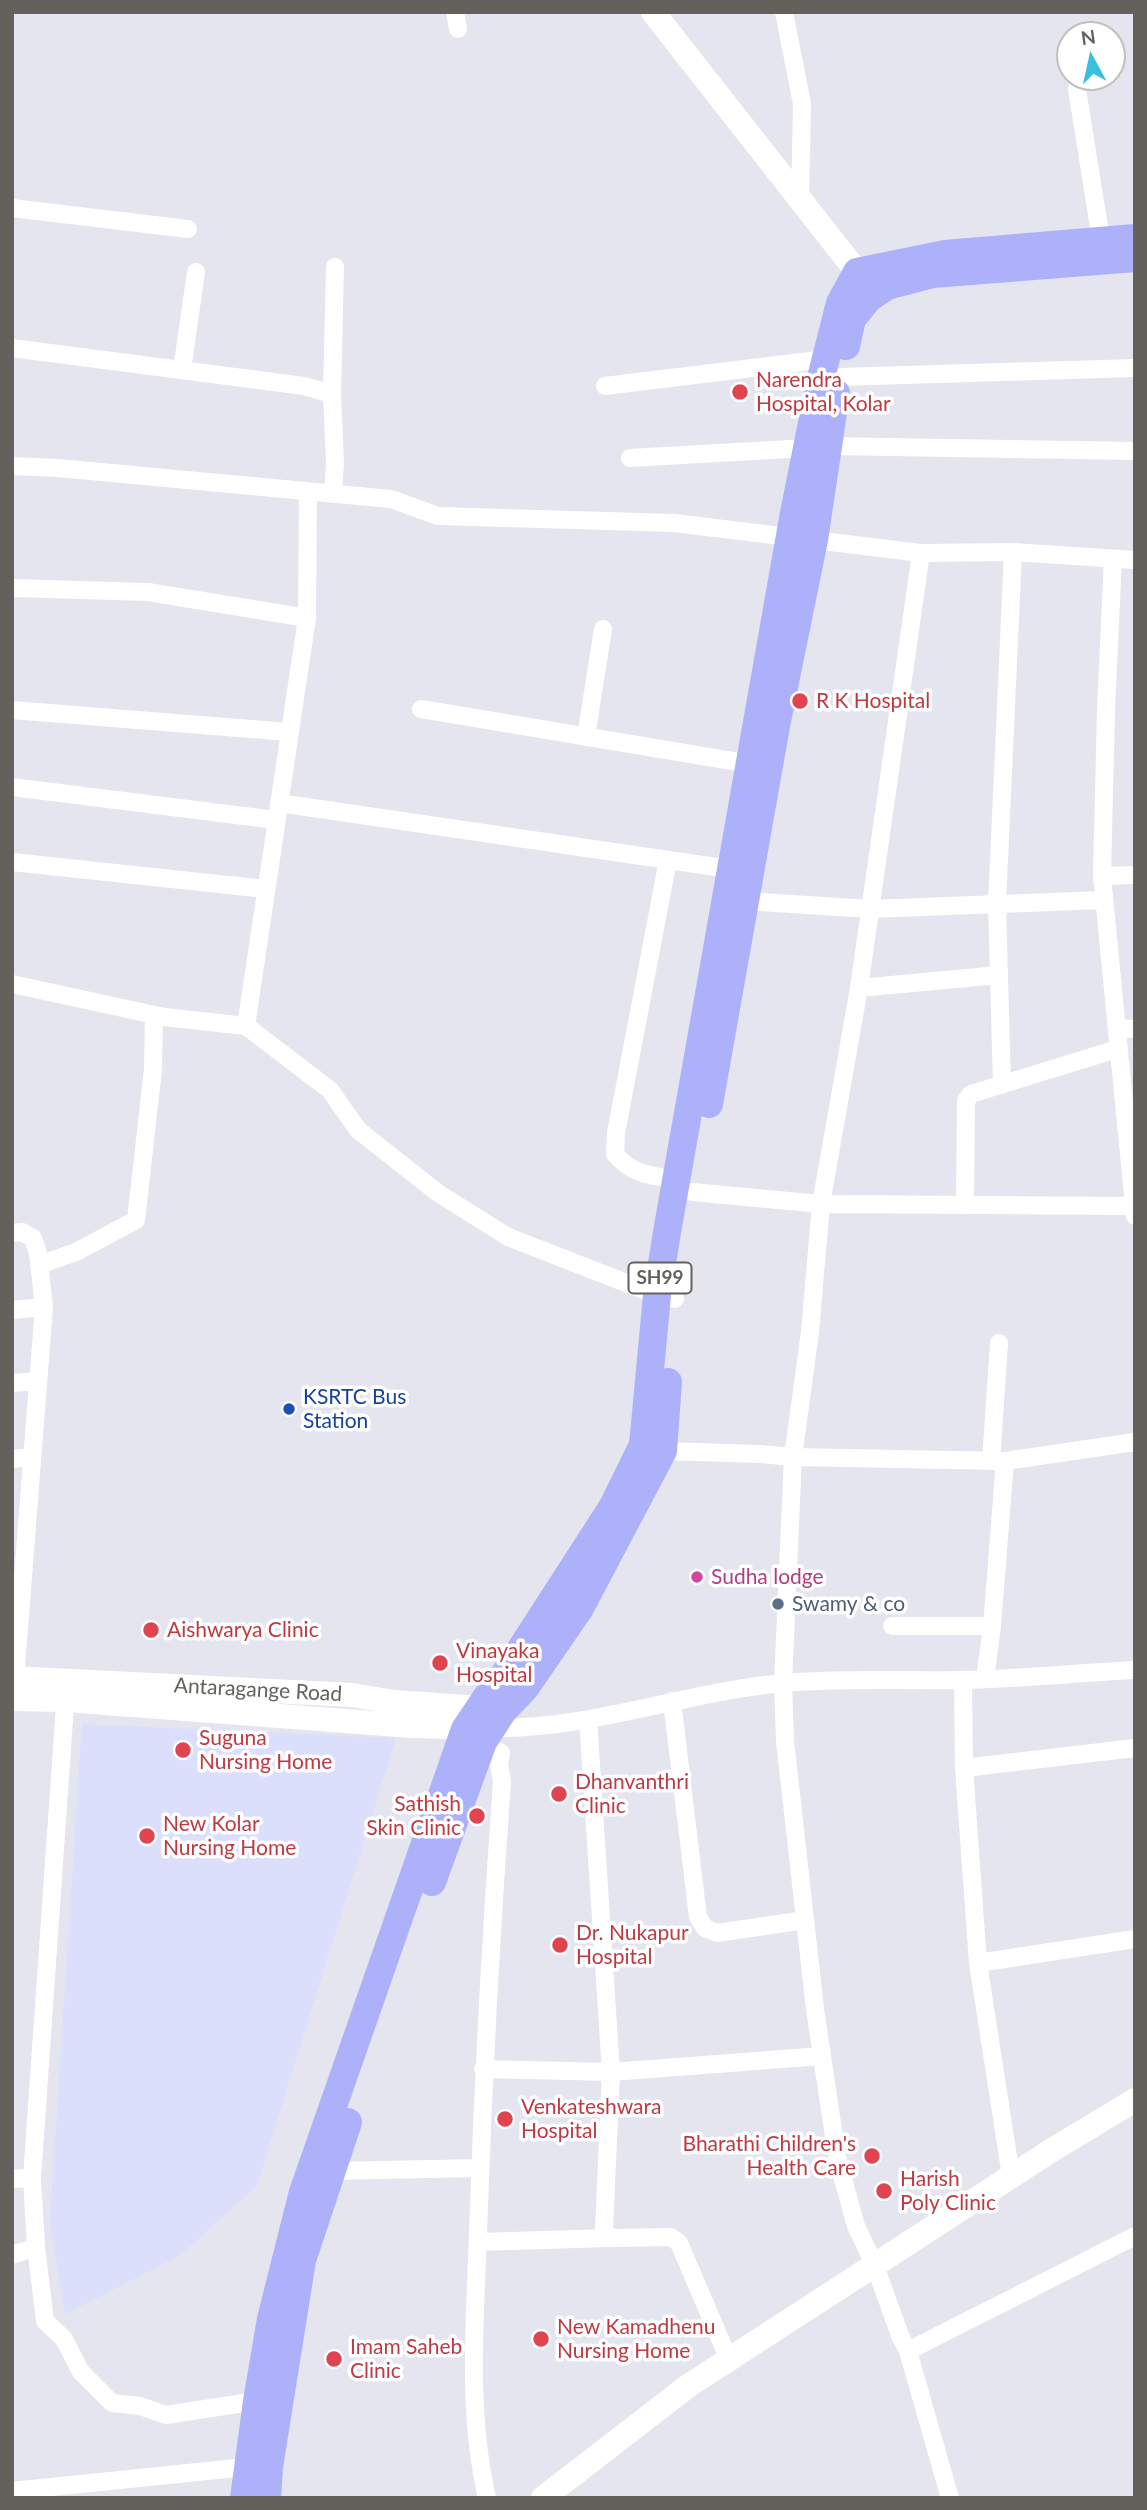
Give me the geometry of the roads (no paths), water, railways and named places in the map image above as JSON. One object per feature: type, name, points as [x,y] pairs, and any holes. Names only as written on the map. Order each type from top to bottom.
[{"type":"main road","points":[[857,272],[945,254],[1135,237]]},
{"type":"main road","name":"SH99","points":[[833,368],[852,319],[869,299],[887,286],[933,274],[1135,258]]},
{"type":"main road","name":"SH99","points":[[684,1186],[745,901],[776,726],[802,538],[833,368],[840,303],[857,272]]},
{"type":"main road","name":"SH99","points":[[244,2498],[260,2466],[302,2260],[376,2036],[485,1723],[494,1686],[502,1678],[653,1448],[666,1297],[730,869],[750,764],[802,538]]},
{"type":"main road","name":"SH99","points":[[267,2498],[260,2466],[257,2402],[271,2319],[303,2192],[485,1723]]},
{"type":"street","points":[[653,12],[857,272]]},
{"type":"street","points":[[784,12],[802,104],[800,201]]},
{"type":"street","points":[[1077,91],[1101,240]]},
{"type":"street","points":[[12,208],[188,229]]},
{"type":"street","points":[[333,494],[335,267]]},
{"type":"street","points":[[182,370],[196,272]]},
{"type":"street","points":[[12,348],[304,386],[332,394]]},
{"type":"street","points":[[605,386],[833,368],[1135,368]]},
{"type":"street","points":[[630,458],[818,447],[1135,452]]},
{"type":"street","points":[[12,466],[58,467],[391,499],[438,516],[674,523],[921,553],[1013,552],[1135,560]]},
{"type":"street","points":[[246,1026],[307,618],[308,492]]},
{"type":"street","points":[[1002,1085],[997,904],[1013,552]]},
{"type":"street","points":[[921,553],[859,988],[821,1204],[810,1332],[793,1457],[783,1683],[785,1741],[805,1920],[837,2157],[856,2226],[875,2266],[908,2351],[950,2498]]},
{"type":"street","points":[[1113,559],[1102,876],[1103,900],[1126,1028],[1117,1049],[1135,1216]]},
{"type":"street","points":[[12,588],[148,592],[307,618]]},
{"type":"street","points":[[586,737],[603,629]]},
{"type":"street","points":[[421,709],[750,764]]},
{"type":"street","points":[[12,710],[289,732]]},
{"type":"street","points":[[12,787],[278,812],[730,869]]},
{"type":"street","points":[[668,860],[616,1133],[615,1154],[625,1166],[684,1186],[821,1204],[1134,1206]]},
{"type":"street","points":[[12,862],[266,890]]},
{"type":"street","points":[[1102,876],[1135,875]]},
{"type":"street","points":[[745,901],[870,909],[1103,900]]},
{"type":"street","points":[[859,988],[999,975]]},
{"type":"street","points":[[12,984],[154,1015],[246,1026],[330,1090],[358,1130],[438,1193],[508,1237],[666,1297]]},
{"type":"street","points":[[39,1265],[76,1252],[136,1220],[153,1069],[154,1015]]},
{"type":"street","points":[[965,1205],[965,1101],[971,1094],[1117,1049]]},
{"type":"street","points":[[12,1233],[22,1231],[33,1238],[44,1307],[13,1685]]},
{"type":"street","points":[[12,1310],[44,1307]]},
{"type":"street","points":[[985,1679],[992,1626],[999,1343]]},
{"type":"street","points":[[12,1383],[38,1381]]},
{"type":"street","points":[[653,1448],[793,1457],[998,1461],[1135,1442]]},
{"type":"street","points":[[12,1459],[32,1458]]},
{"type":"street","points":[[892,1626],[992,1626]]},
{"type":"street","points":[[485,1723],[526,1728],[589,1720],[672,1701],[783,1683],[963,1680],[1135,1670]]},
{"type":"street","points":[[963,1680],[964,1768],[978,1963],[1011,2176]]},
{"type":"street","name":"Antaragange Road","points":[[13,1685],[485,1723]]},
{"type":"street","points":[[66,1690],[32,2178],[36,2247],[45,2320],[64,2339],[81,2372],[112,2403],[140,2406],[166,2415],[257,2402]]},
{"type":"street","points":[[672,1701],[698,1917],[705,1928],[717,1933],[805,1920]]},
{"type":"street","points":[[589,1720],[611,2072],[604,2230],[610,2238]]},
{"type":"street","points":[[485,1723],[501,1753],[499,1765],[502,1782],[483,2069],[474,2351],[477,2419],[487,2498]]},
{"type":"street","points":[[964,1768],[1135,1748]]},
{"type":"street","points":[[978,1963],[1135,1939]]},
{"type":"street","points":[[483,2069],[611,2072],[822,2056]]},
{"type":"street","points":[[542,2498],[688,2386],[1011,2176],[1135,2100]]},
{"type":"street","points":[[332,2171],[480,2168]]},
{"type":"street","points":[[12,2179],[32,2178]]},
{"type":"street","points":[[908,2351],[1135,2236]]},
{"type":"street","points":[[478,2242],[671,2237],[679,2243],[729,2360]]},
{"type":"street","points":[[12,2255],[36,2247]]},
{"type":"street","points":[[12,2491],[260,2466]]},
{"type":"place","name":"Narendra Hospital, Kolar","points":[[740,392]]},
{"type":"place","name":"R K Hospital","points":[[800,701]]},
{"type":"place","name":"KSRTC Bus Station","points":[[289,1409]]},
{"type":"place","name":"Sudha lodge","points":[[697,1577]]},
{"type":"place","name":"Swamy & co","points":[[778,1604]]},
{"type":"place","name":"Aishwarya Clinic","points":[[151,1630]]},
{"type":"place","name":"Vinayaka Hospital","points":[[440,1663]]},
{"type":"place","name":"Suguna Nursing Home","points":[[183,1750]]},
{"type":"place","name":"Dhanvanthri Clinic","points":[[559,1794]]},
{"type":"place","name":"Sathish Skin Clinic","points":[[477,1816]]},
{"type":"place","name":"New Kolar Nursing Home","points":[[147,1836]]},
{"type":"place","name":"Dr. Nukapur Hospital","points":[[560,1945]]},
{"type":"place","name":"Venkateshwara Hospital","points":[[505,2119]]},
{"type":"place","name":"Bharathi Children's Health Care","points":[[872,2156]]},
{"type":"place","name":"Harish Poly Clinic","points":[[884,2191]]},
{"type":"place","name":"New Kamadhenu Nursing Home","points":[[541,2339]]},
{"type":"place","name":"Imam Saheb Clinic","points":[[334,2359]]}]
